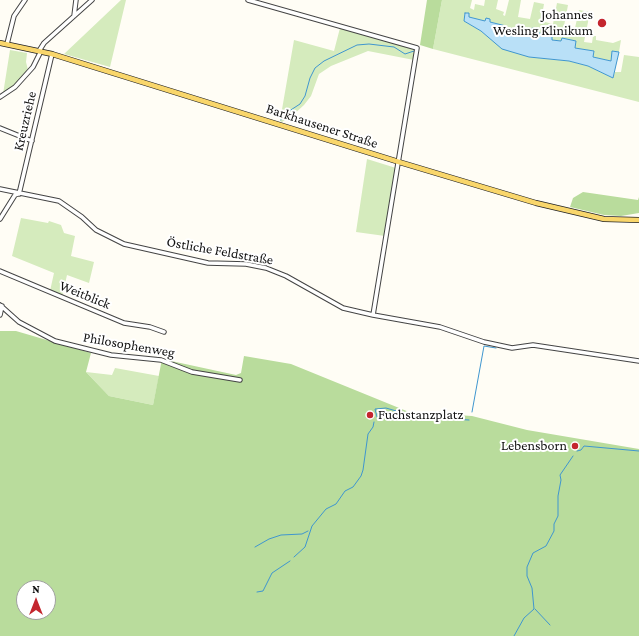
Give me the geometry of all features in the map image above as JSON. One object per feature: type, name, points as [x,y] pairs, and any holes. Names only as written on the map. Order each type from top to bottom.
[{"type":"main road","name":"Barkhausener Straße","points":[[0,43],[52,54],[491,190],[604,219],[639,220]]},
{"type":"street","points":[[7,44],[14,16],[25,0]]},
{"type":"street","points":[[74,16],[76,0]]},
{"type":"street","points":[[0,97],[15,87],[33,67],[44,43],[92,0]]},
{"type":"street","points":[[248,0],[417,48],[373,315]]},
{"type":"street","name":"Kreuzriehe","points":[[19,194],[52,54]]},
{"type":"street","points":[[0,128],[32,141]]},
{"type":"street","name":"Östliche Feldstraße","points":[[0,189],[59,201],[82,217],[96,230],[124,244],[208,263],[246,264],[266,268],[286,276],[343,308],[440,327],[484,342],[512,348],[533,345],[639,361]]},
{"type":"street","points":[[0,219],[14,195],[19,194]]},
{"type":"street","name":"Weitblick","points":[[0,271],[124,323],[150,327],[164,332]]},
{"type":"street","points":[[0,315],[1,305]]},
{"type":"street","name":"Philosophenweg","points":[[1,305],[19,322],[55,341],[111,355],[161,360],[192,372],[240,380]]},
{"type":"green space","points":[[121,0],[126,0],[110,67],[64,54]]},
{"type":"green space","points":[[427,0],[442,0],[433,49],[420,45]]},
{"type":"green space","points":[[442,0],[472,0],[470,8],[474,10],[475,4],[484,6],[485,0],[498,0],[496,9],[504,12],[503,15],[505,16],[509,0],[521,0],[518,17],[530,19],[534,2],[544,4],[541,21],[553,24],[557,3],[568,5],[564,26],[575,28],[579,10],[590,12],[584,42],[592,43],[593,36],[596,36],[596,40],[613,43],[621,40],[619,52],[613,51],[611,61],[593,57],[594,51],[574,48],[576,41],[562,38],[561,41],[552,40],[552,36],[535,32],[536,29],[531,32],[516,28],[515,31],[506,29],[506,26],[490,22],[490,19],[485,21],[468,17],[465,13],[464,21],[481,31],[493,41],[529,57],[569,61],[588,66],[613,78],[615,72],[621,72],[624,55],[639,57],[639,102],[433,49]]},
{"type":"green space","points":[[340,28],[414,48],[414,60],[368,51],[331,66],[319,74],[311,96],[304,105],[292,116],[282,122],[280,121],[294,40],[334,51]]},
{"type":"green space","points":[[10,50],[27,53],[26,62],[29,74],[16,88],[3,94]]},
{"type":"green space","points":[[367,159],[396,168],[385,236],[356,232]]},
{"type":"green space","points":[[583,192],[638,200],[639,197],[639,213],[621,216],[604,215],[570,207],[573,198]]},
{"type":"green space","points":[[21,218],[48,223],[49,221],[61,225],[64,233],[75,236],[71,256],[94,262],[89,283],[67,275],[62,297],[50,291],[54,273],[12,256]]},
{"type":"green space","points":[[0,331],[16,331],[91,353],[86,372],[109,396],[153,405],[162,359],[236,375],[241,373],[244,356],[291,364],[409,412],[472,416],[527,430],[639,449],[639,636],[0,636]]},
{"type":"green space","points":[[115,368],[159,376],[153,405],[109,396],[86,372],[112,375]]},
{"type":"water","points":[[465,13],[469,13],[469,17],[485,21],[486,18],[490,19],[490,22],[506,26],[506,29],[515,31],[516,28],[531,32],[532,28],[536,29],[535,32],[552,36],[552,40],[561,41],[562,38],[576,41],[575,48],[594,51],[593,57],[611,61],[612,51],[619,52],[613,78],[588,66],[569,61],[529,57],[502,49],[481,31],[464,21]]},
{"type":"waterway","points":[[281,120],[283,115],[300,104],[305,96],[310,78],[315,68],[324,61],[357,45],[369,44],[394,47],[405,54],[414,51]]},
{"type":"waterway","points":[[472,412],[484,346],[496,348]]},
{"type":"waterway","points":[[377,417],[375,409],[386,408],[417,417],[469,420]]},
{"type":"waterway","points":[[294,557],[305,547],[312,526],[326,509],[336,504],[345,491],[353,487],[361,476],[368,434],[373,427],[374,422]]},
{"type":"waterway","points":[[577,451],[581,450],[584,446],[639,451]]},
{"type":"waterway","points":[[514,636],[524,618],[534,609],[532,588],[527,576],[527,567],[533,553],[546,546],[554,531],[554,524],[558,516],[558,496],[561,480],[560,475],[573,456]]},
{"type":"waterway","points":[[255,547],[269,539],[281,535],[302,534],[308,531]]},
{"type":"waterway","points":[[257,592],[263,591],[272,573],[290,561]]},
{"type":"waterway","points":[[535,609],[550,625]]},
{"type":"place","name":"Johannes Wesling Klinikum","points":[[602,23]]},
{"type":"place","name":"Fuchstanzplatz","points":[[370,415]]},
{"type":"place","name":"Lebensborn","points":[[575,446]]}]
